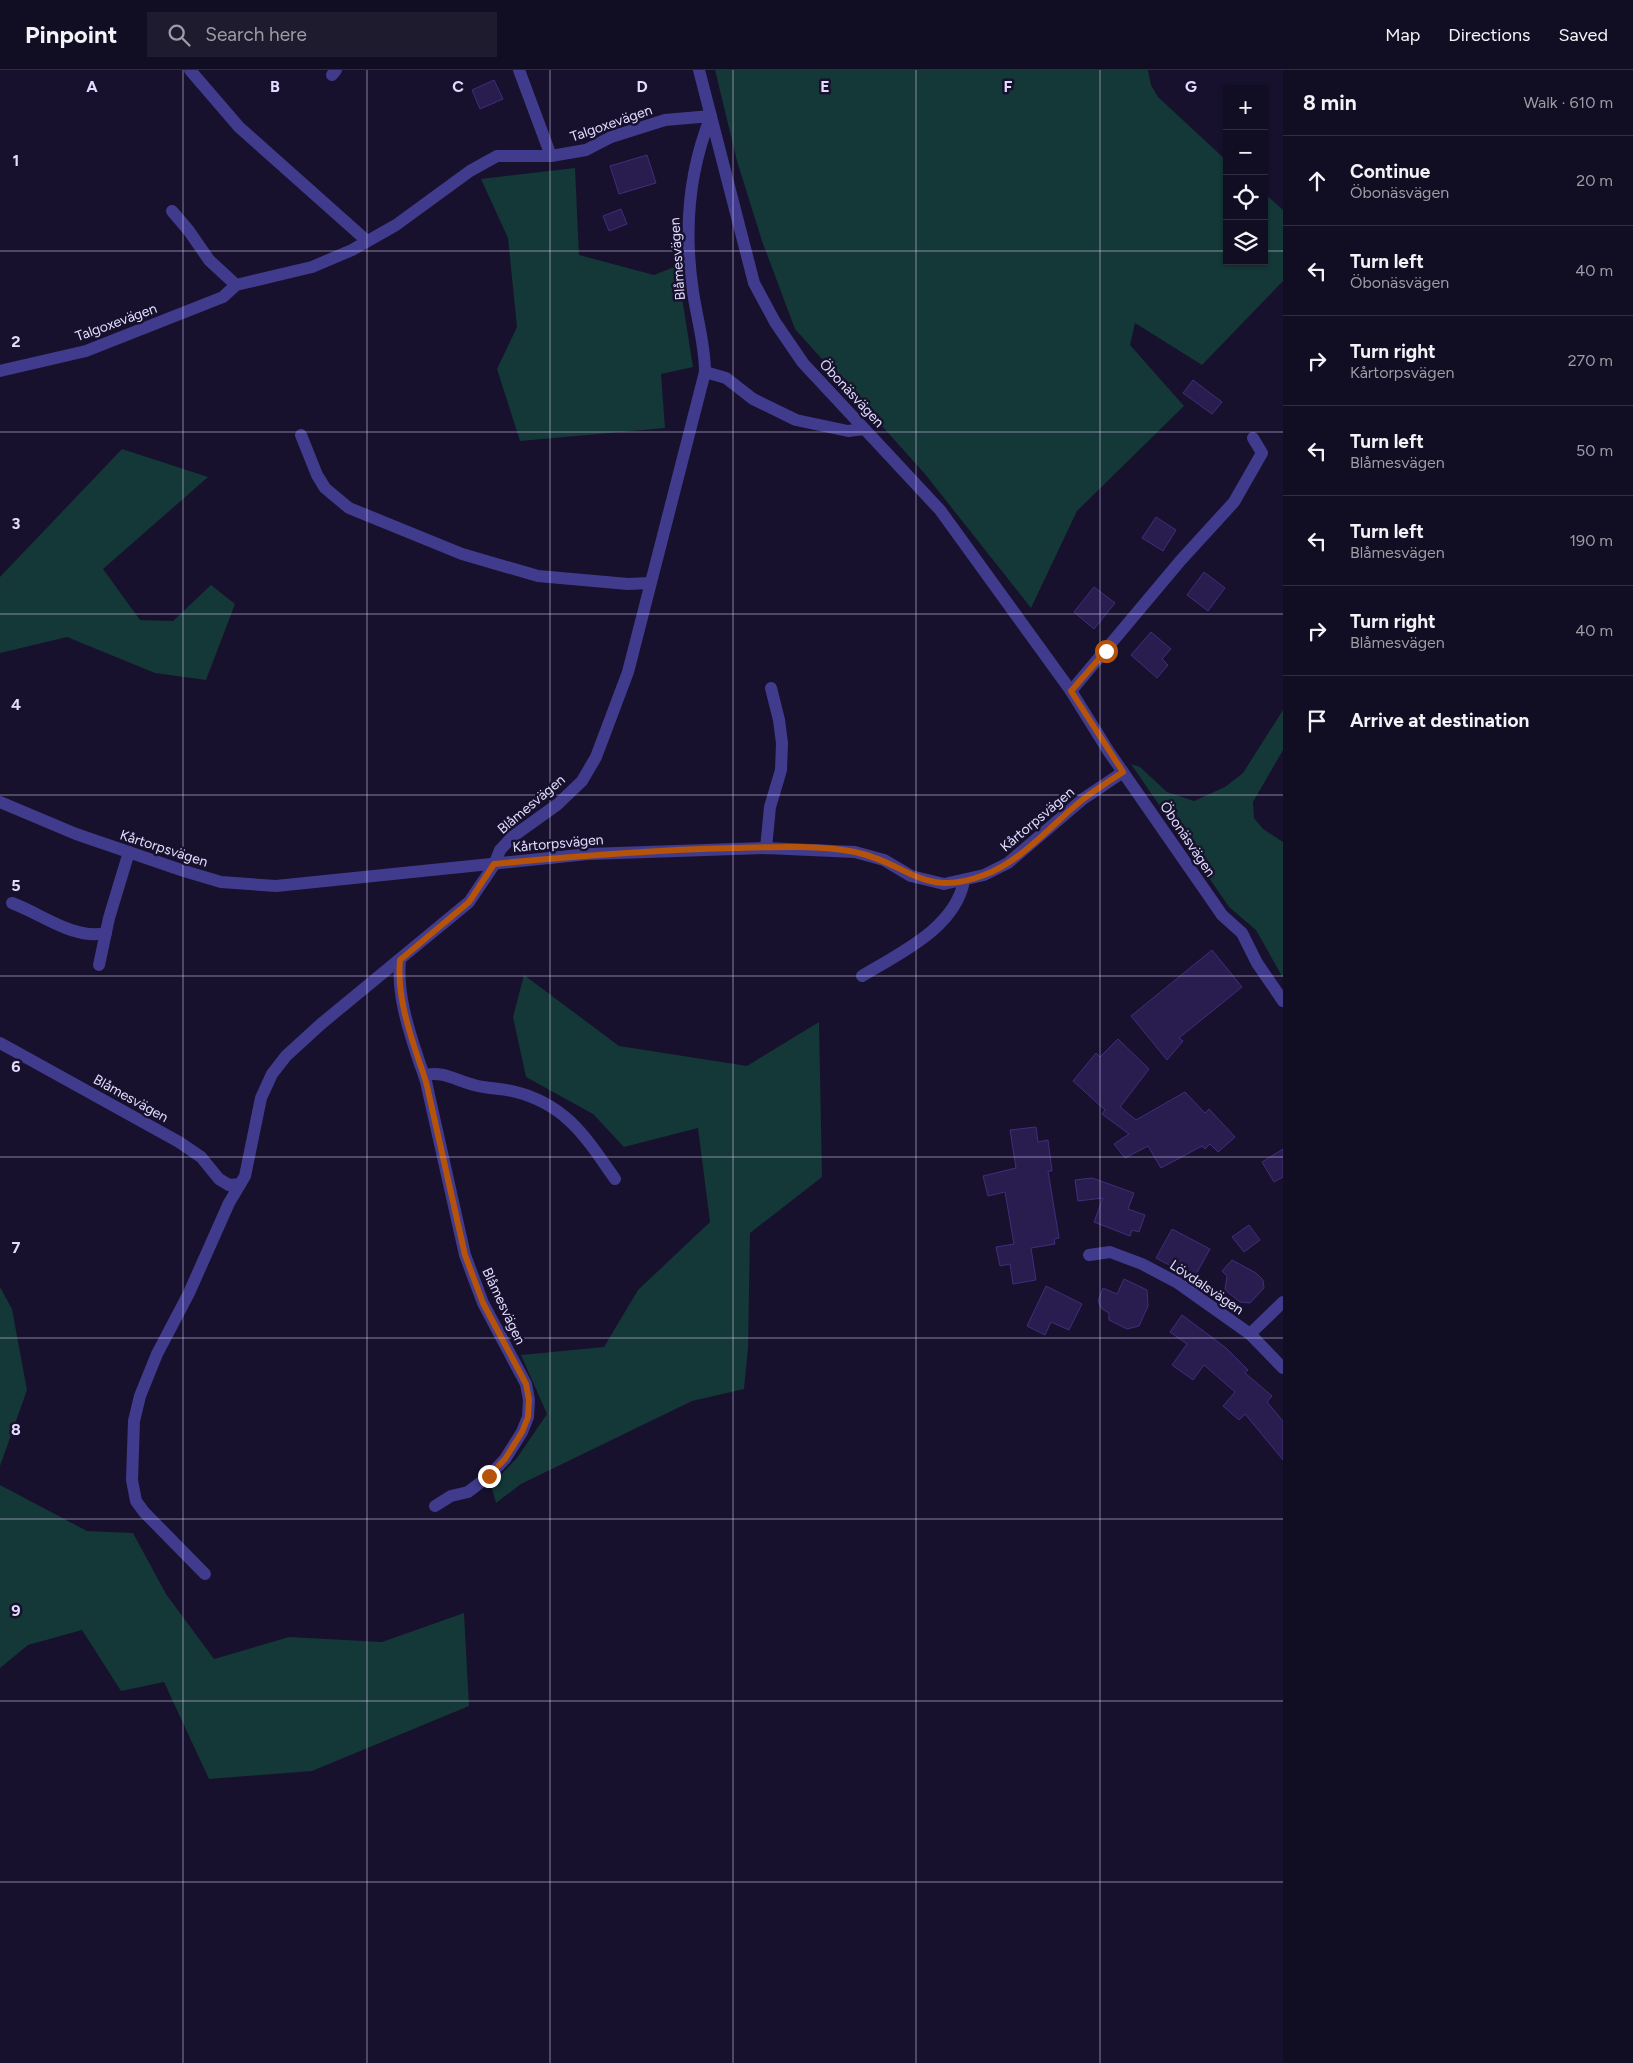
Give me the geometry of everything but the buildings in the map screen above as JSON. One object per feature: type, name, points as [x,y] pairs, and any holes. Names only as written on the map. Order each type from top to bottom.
[{"type":"street","points":[[190,70],[239,127],[367,241]]},
{"type":"street","points":[[519,70],[551,156]]},
{"type":"street","name":"Öbonäsvägen","points":[[699,70],[754,283],[775,322],[803,363],[864,429],[913,478],[940,510],[1071,691],[1123,772],[1222,915],[1242,933],[1257,963],[1283,1001]]},
{"type":"street","name":"Talgoxevägen","points":[[0,371],[86,351],[222,297],[236,285],[312,267],[367,241],[396,224],[470,171],[497,156],[551,156],[586,150],[611,137],[665,120],[711,116]]},
{"type":"street","name":"Blåmesvägen","points":[[205,1574],[144,1512],[136,1501],[132,1480],[134,1421],[140,1396],[157,1354],[189,1294],[229,1203],[240,1184],[250,1159],[261,1098],[272,1074],[286,1056],[321,1024],[469,902],[494,864],[500,850],[512,837],[564,798],[582,781],[596,757],[628,672],[705,372],[705,354],[690,270],[688,208],[701,140],[711,116]]},
{"type":"street","points":[[172,211],[210,260],[236,285]]},
{"type":"street","points":[[705,372],[726,378],[753,400],[796,420],[848,431],[864,429]]},
{"type":"street","points":[[301,435],[317,476],[325,488],[349,508],[462,554],[538,576],[628,584],[650,583]]},
{"type":"street","points":[[1071,691],[1181,560],[1234,502],[1262,453],[1253,438]]},
{"type":"street","points":[[766,848],[770,807],[781,770],[782,742],[780,720],[771,688]]},
{"type":"street","name":"Kårtorpsvägen","points":[[0,802],[76,834],[222,882],[276,886],[588,854],[766,848],[855,852],[884,860],[911,876],[944,884],[984,875],[1008,863],[1083,799],[1123,772]]},
{"type":"street","points":[[99,965],[129,852]]},
{"type":"street","points":[[862,976],[896,956],[937,927],[953,909],[961,893],[964,881]]},
{"type":"street","points":[[12,903],[34,911],[72,930],[99,934],[106,933]]},
{"type":"street","name":"Blåmesvägen","points":[[400,960],[399,975],[406,1022],[426,1075],[465,1255],[483,1303],[526,1384],[529,1400],[528,1417],[522,1432],[505,1459],[489,1476],[468,1492],[451,1496],[435,1506]]},
{"type":"street","name":"Blåmesvägen","points":[[0,1043],[179,1142],[201,1157],[219,1179],[229,1185],[240,1184]]},
{"type":"street","points":[[426,1075],[439,1072],[475,1086],[518,1092],[536,1099],[571,1120],[586,1136],[615,1179]]},
{"type":"street","name":"Lövdalsvägen","points":[[1089,1255],[1110,1252],[1142,1264],[1178,1282],[1250,1334],[1283,1368]]},
{"type":"street","name":"Lövdalsvägen","points":[[1250,1334],[1283,1302]]},
{"type":"green space","points":[[715,70],[1148,70],[1151,85],[1158,97],[1223,157],[1223,265],[1268,265],[1268,197],[1283,210],[1283,281],[1202,365],[1135,323],[1130,345],[1184,406],[1077,511],[1031,608],[925,474],[795,329],[762,241],[737,161]]},
{"type":"green space","points":[[575,168],[579,255],[654,275],[677,266],[693,367],[661,374],[665,428],[520,441],[497,369],[517,327],[508,238],[481,179]]},
{"type":"green space","points":[[122,449],[208,477],[103,569],[140,620],[173,621],[211,585],[235,604],[206,680],[155,673],[67,637],[0,653],[0,577]]},
{"type":"green space","points":[[1283,710],[1283,750],[1253,802],[1254,818],[1263,829],[1283,842],[1283,978],[1256,930],[1229,907],[1131,764],[1140,767],[1167,792],[1194,801],[1225,787],[1243,773]]},
{"type":"green space","points":[[524,975],[619,1046],[747,1066],[819,1022],[822,1177],[750,1233],[748,1348],[744,1389],[692,1401],[521,1484],[496,1503],[491,1485],[517,1458],[547,1414],[521,1355],[604,1347],[638,1290],[710,1222],[698,1128],[624,1147],[593,1114],[526,1077],[513,1017]]},
{"type":"green space","points":[[0,1287],[12,1309],[27,1390],[0,1466]]},
{"type":"green space","points":[[0,1485],[87,1531],[133,1533],[166,1594],[214,1659],[289,1637],[382,1642],[464,1613],[469,1706],[312,1771],[209,1779],[164,1682],[121,1691],[82,1630],[28,1645],[0,1668]]},
{"type":"route","points":[[489,1476],[505,1459],[522,1432],[528,1417],[529,1400],[526,1384],[499,1337],[483,1303],[465,1255],[426,1075],[406,1022],[399,975],[400,960],[469,902],[494,864],[588,854],[766,848],[815,849],[855,852],[884,860],[911,876],[944,884],[984,875],[1008,863],[1083,799],[1123,772],[1071,691],[1106,651]]}]
